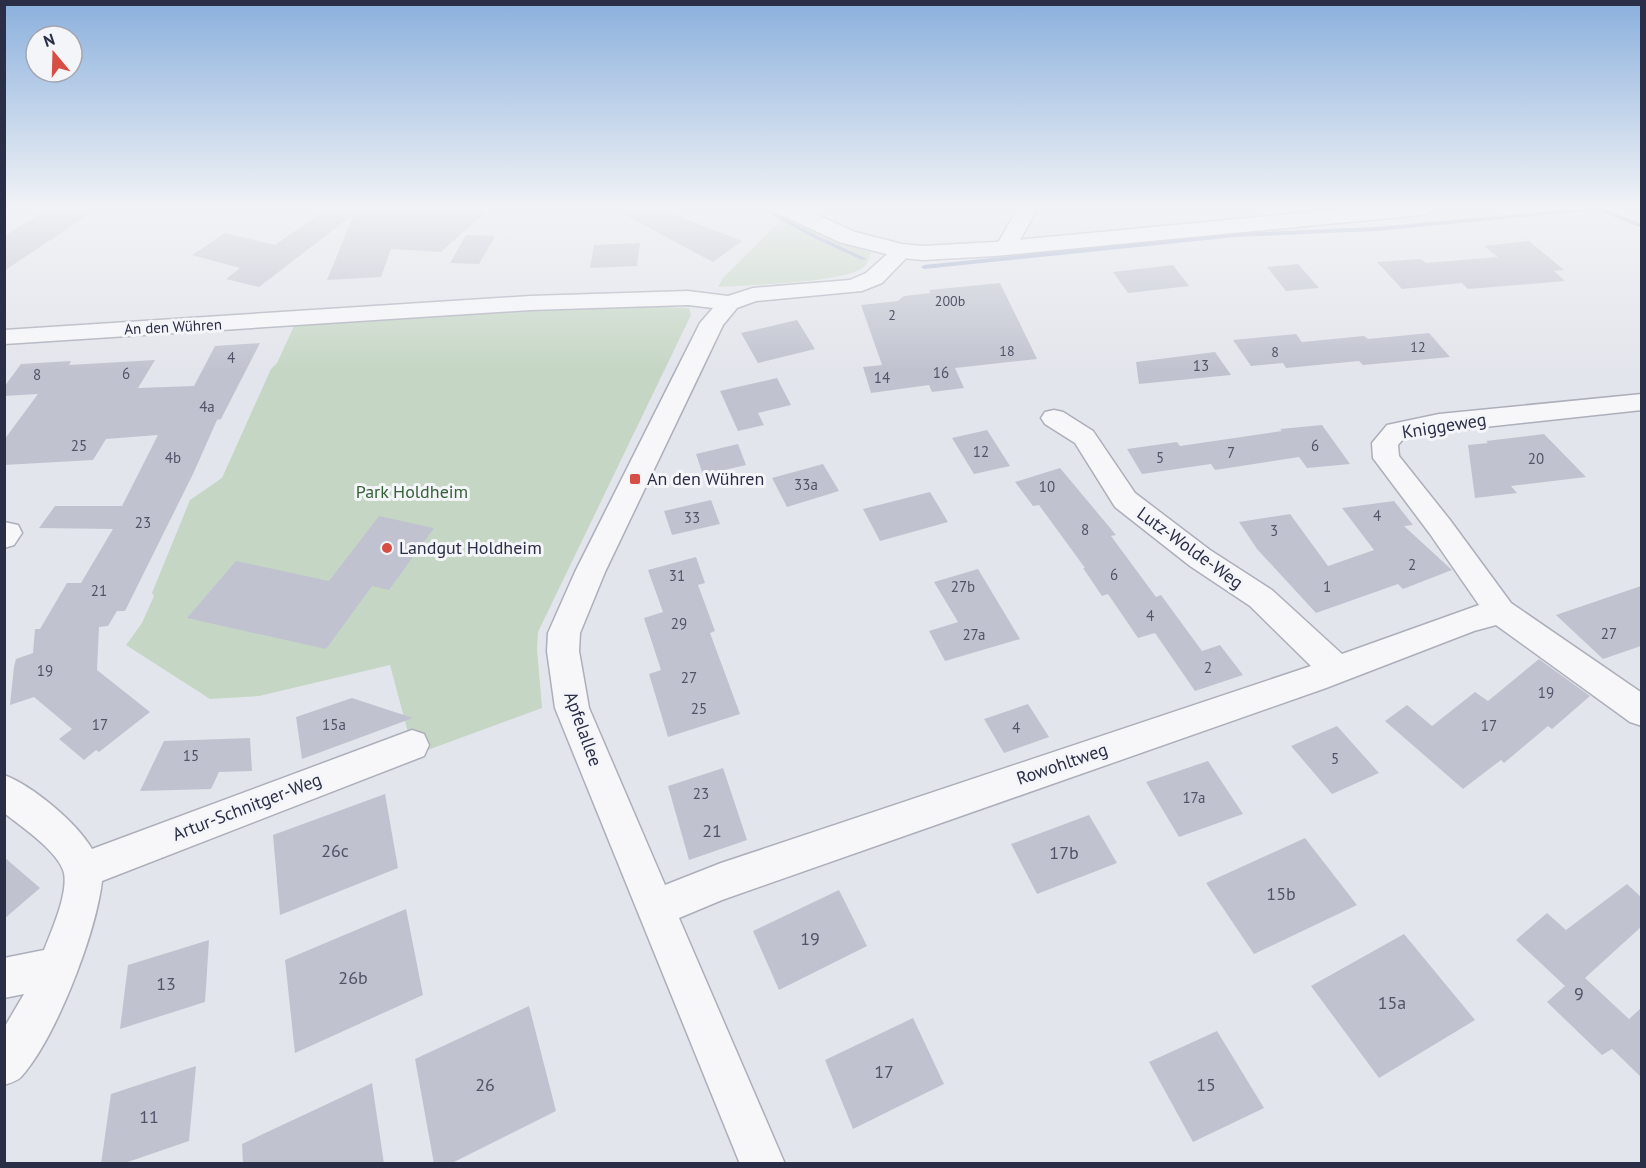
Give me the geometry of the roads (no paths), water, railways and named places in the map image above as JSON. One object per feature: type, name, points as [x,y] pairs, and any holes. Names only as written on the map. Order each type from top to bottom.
[{"type":"street","name":"An den Wühren","points":[[4,337],[530,303],[688,298],[729,303],[753,295],[854,286],[874,278],[889,263]]},
{"type":"street","name":"Apfelallee","points":[[729,303],[706,333],[590,572],[564,633],[562,651],[572,708],[763,1164]]},
{"type":"street","name":"Kniggeweg","points":[[1641,402],[1439,423],[1396,432],[1385,443],[1386,458],[1440,527],[1500,612],[1641,712]]},
{"type":"street","name":"Lutz-Wolde-Weg","points":[[1054,418],[1084,437],[1125,500],[1200,558],[1261,598],[1336,670]]},
{"type":"street","points":[[4,533],[8,532],[4,537]]},
{"type":"street","name":"Rowohltweg","points":[[656,908],[720,882],[1336,670],[1469,620],[1500,612]]},
{"type":"street","name":"Artur-Schnitger-Weg","points":[[83,870],[412,745]]},
{"type":"street","points":[[4,791],[62,839],[83,870],[80,907],[57,968],[29,1029],[4,1064]]},
{"type":"street","points":[[4,978],[57,968]]},
{"type":"waterway","points":[[924,267],[968,263]]},
{"type":"place","name":"An den Wühren","points":[[635,479]]},
{"type":"place","name":"Landgut Holdheim","points":[[387,548]]},
{"type":"park label","name":"Park Holdheim","points":[[412,492]]}]
